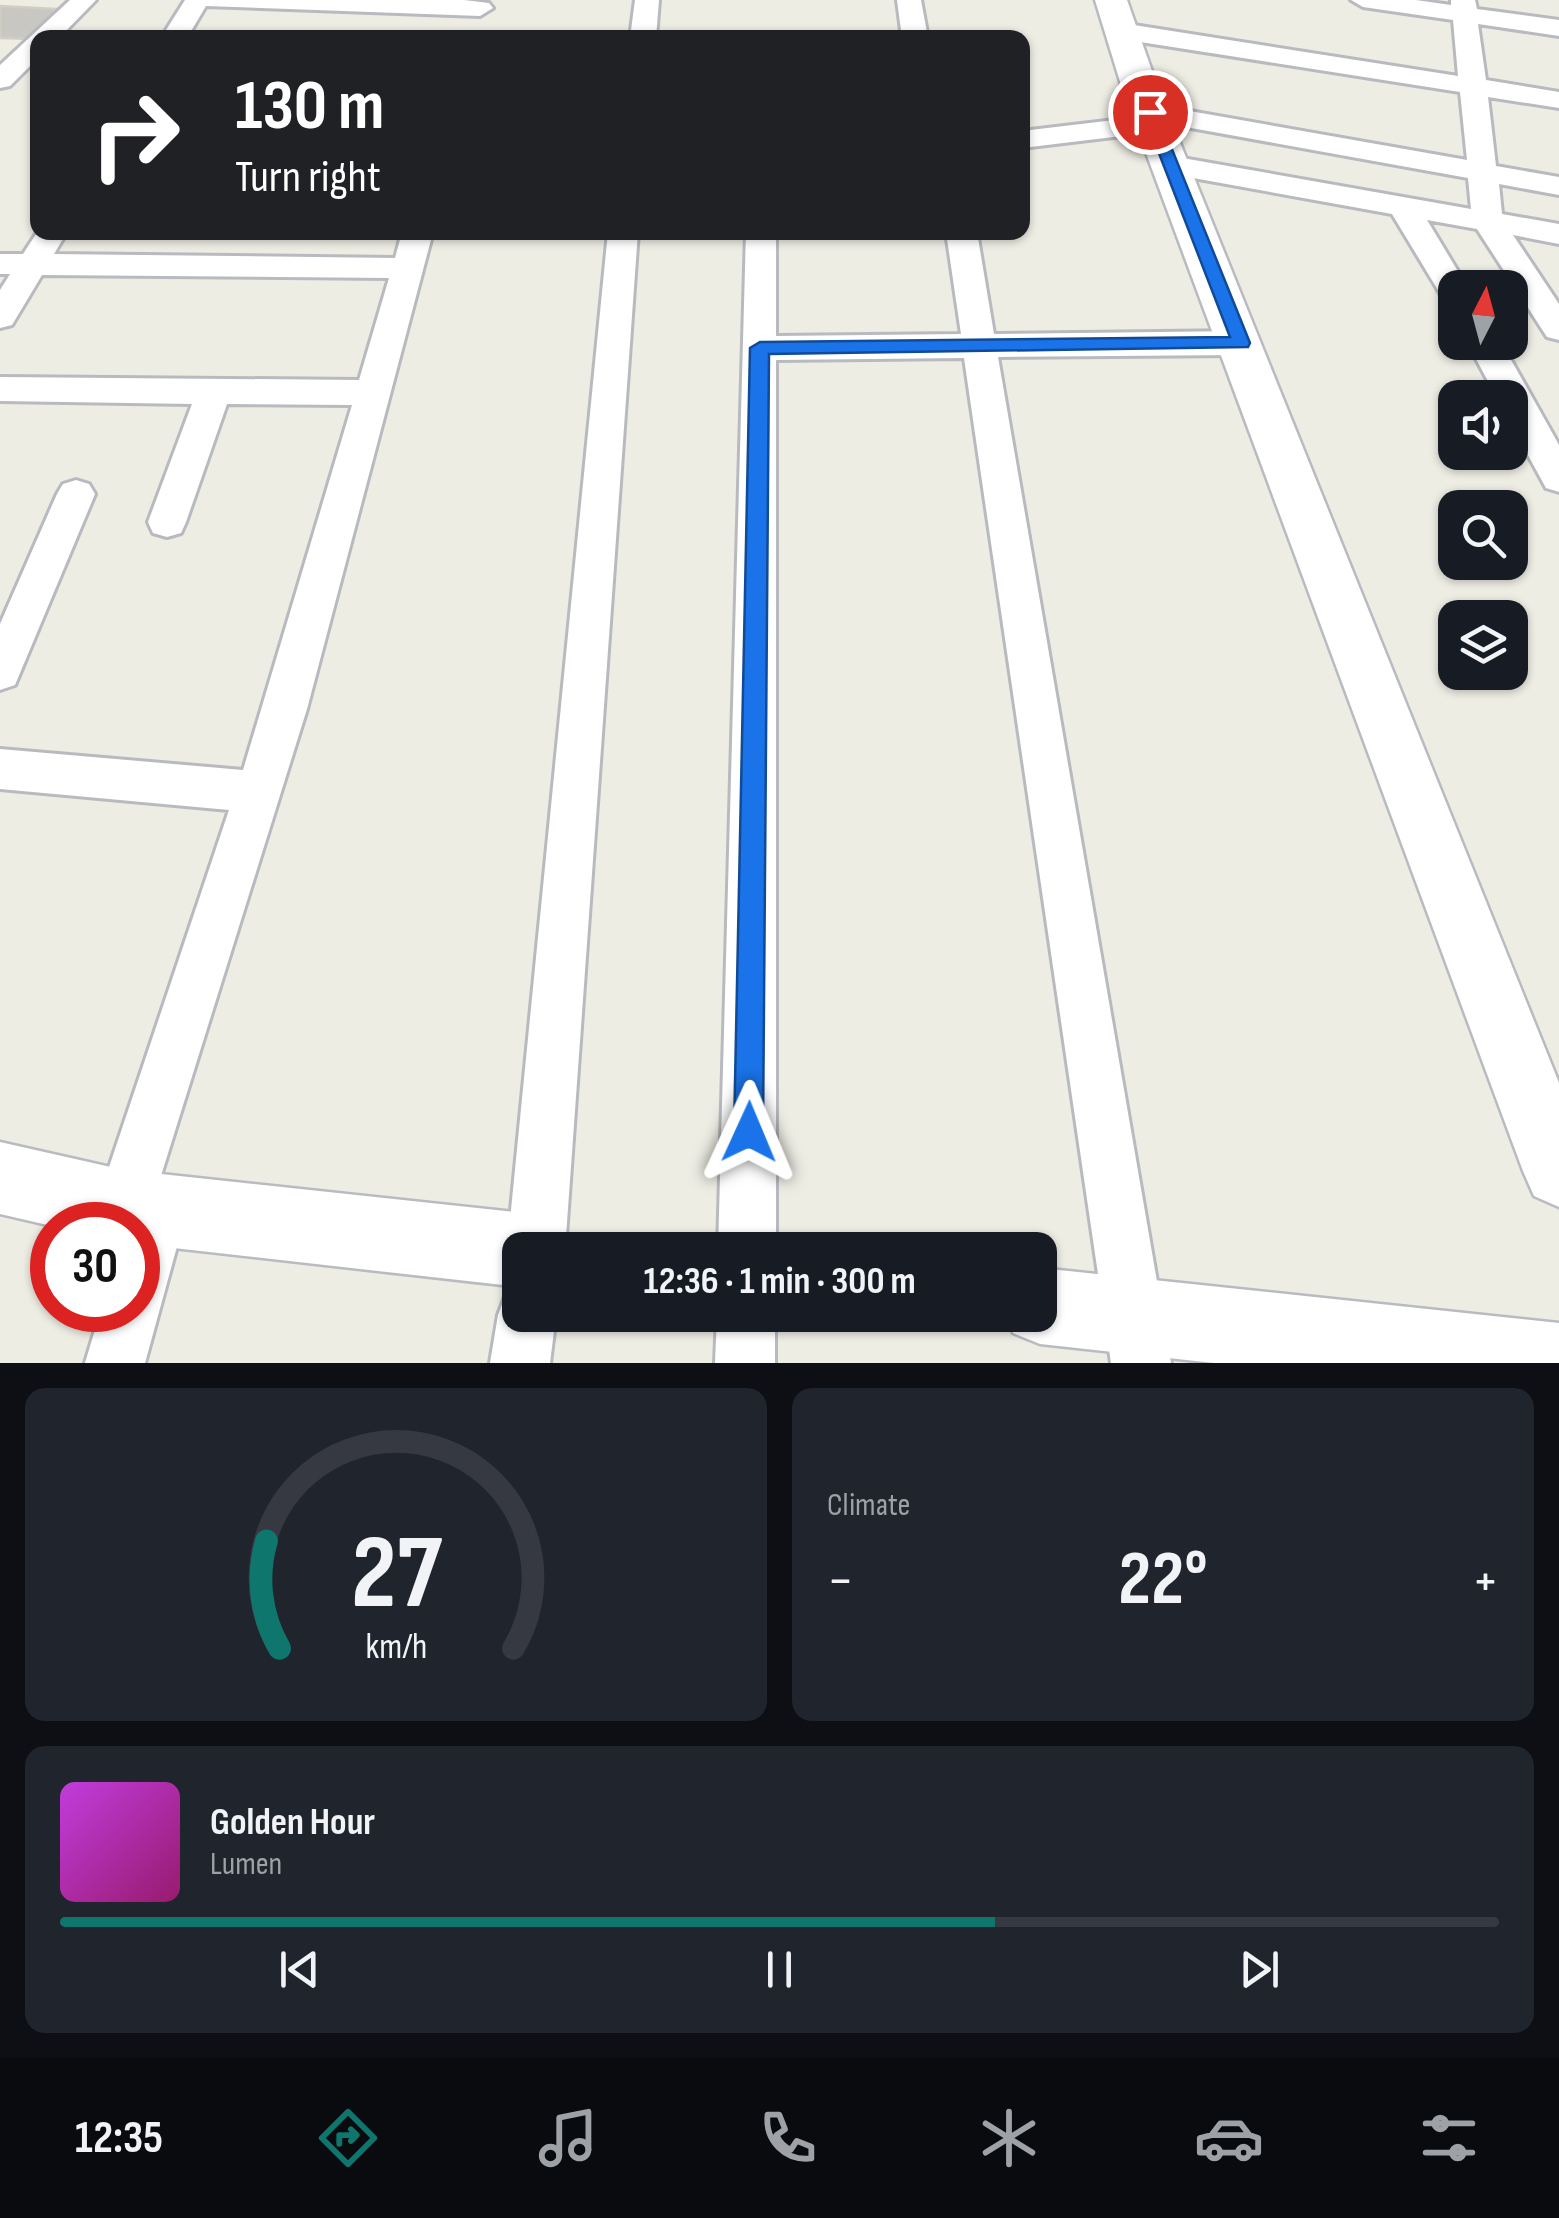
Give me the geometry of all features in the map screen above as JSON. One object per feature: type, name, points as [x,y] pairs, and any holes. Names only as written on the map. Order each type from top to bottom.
[{"type":"street","points":[[53,30],[84,0]]},
{"type":"street","points":[[179,30],[196,0]]},
{"type":"street","points":[[214,0],[481,4],[474,30]]},
{"type":"street","points":[[643,30],[647,0]]},
{"type":"street","points":[[909,0],[914,30]]},
{"type":"street","points":[[1364,0],[1464,7],[1559,28]]},
{"type":"street","points":[[1464,7],[1488,222],[1559,329]]},
{"type":"street","points":[[1116,16],[1559,100]]},
{"type":"street","points":[[1116,16],[1158,134],[1559,1171]]},
{"type":"street","points":[[0,48],[30,46]]},
{"type":"street","points":[[0,80],[30,52]]},
{"type":"street","points":[[1158,134],[1403,206],[1559,234]]},
{"type":"street","points":[[1030,140],[1158,134],[1482,172],[1559,186]]},
{"type":"street","points":[[1403,206],[1442,270]]},
{"type":"street","points":[[0,317],[47,240]]},
{"type":"street","points":[[538,1232],[621,240]]},
{"type":"street","points":[[747,1232],[761,240]]},
{"type":"street","points":[[962,240],[1138,1340]]},
{"type":"street","points":[[0,264],[413,250],[144,1202]]},
{"type":"street","points":[[760,348],[1241,343]]},
{"type":"street","points":[[1494,360],[1559,478]]},
{"type":"street","points":[[0,388],[374,393]]},
{"type":"street","points":[[167,522],[214,391]]},
{"type":"street","points":[[0,672],[76,494]]},
{"type":"street","points":[[0,768],[258,792]]},
{"type":"street","points":[[0,1178],[114,1202]]},
{"type":"street","points":[[160,1210],[502,1248]]},
{"type":"street","points":[[1057,1312],[1138,1340],[1559,1362]]},
{"type":"street","points":[[115,1363],[124,1332]]},
{"type":"street","points":[[520,1363],[525,1332]]},
{"type":"street","points":[[745,1363],[746,1332]]},
{"type":"building","points":[[0,6],[58,9],[38,30],[30,30],[30,39],[0,38]]},
{"type":"route","points":[[749,1132],[760,348],[1241,343],[1150,112]]}]
